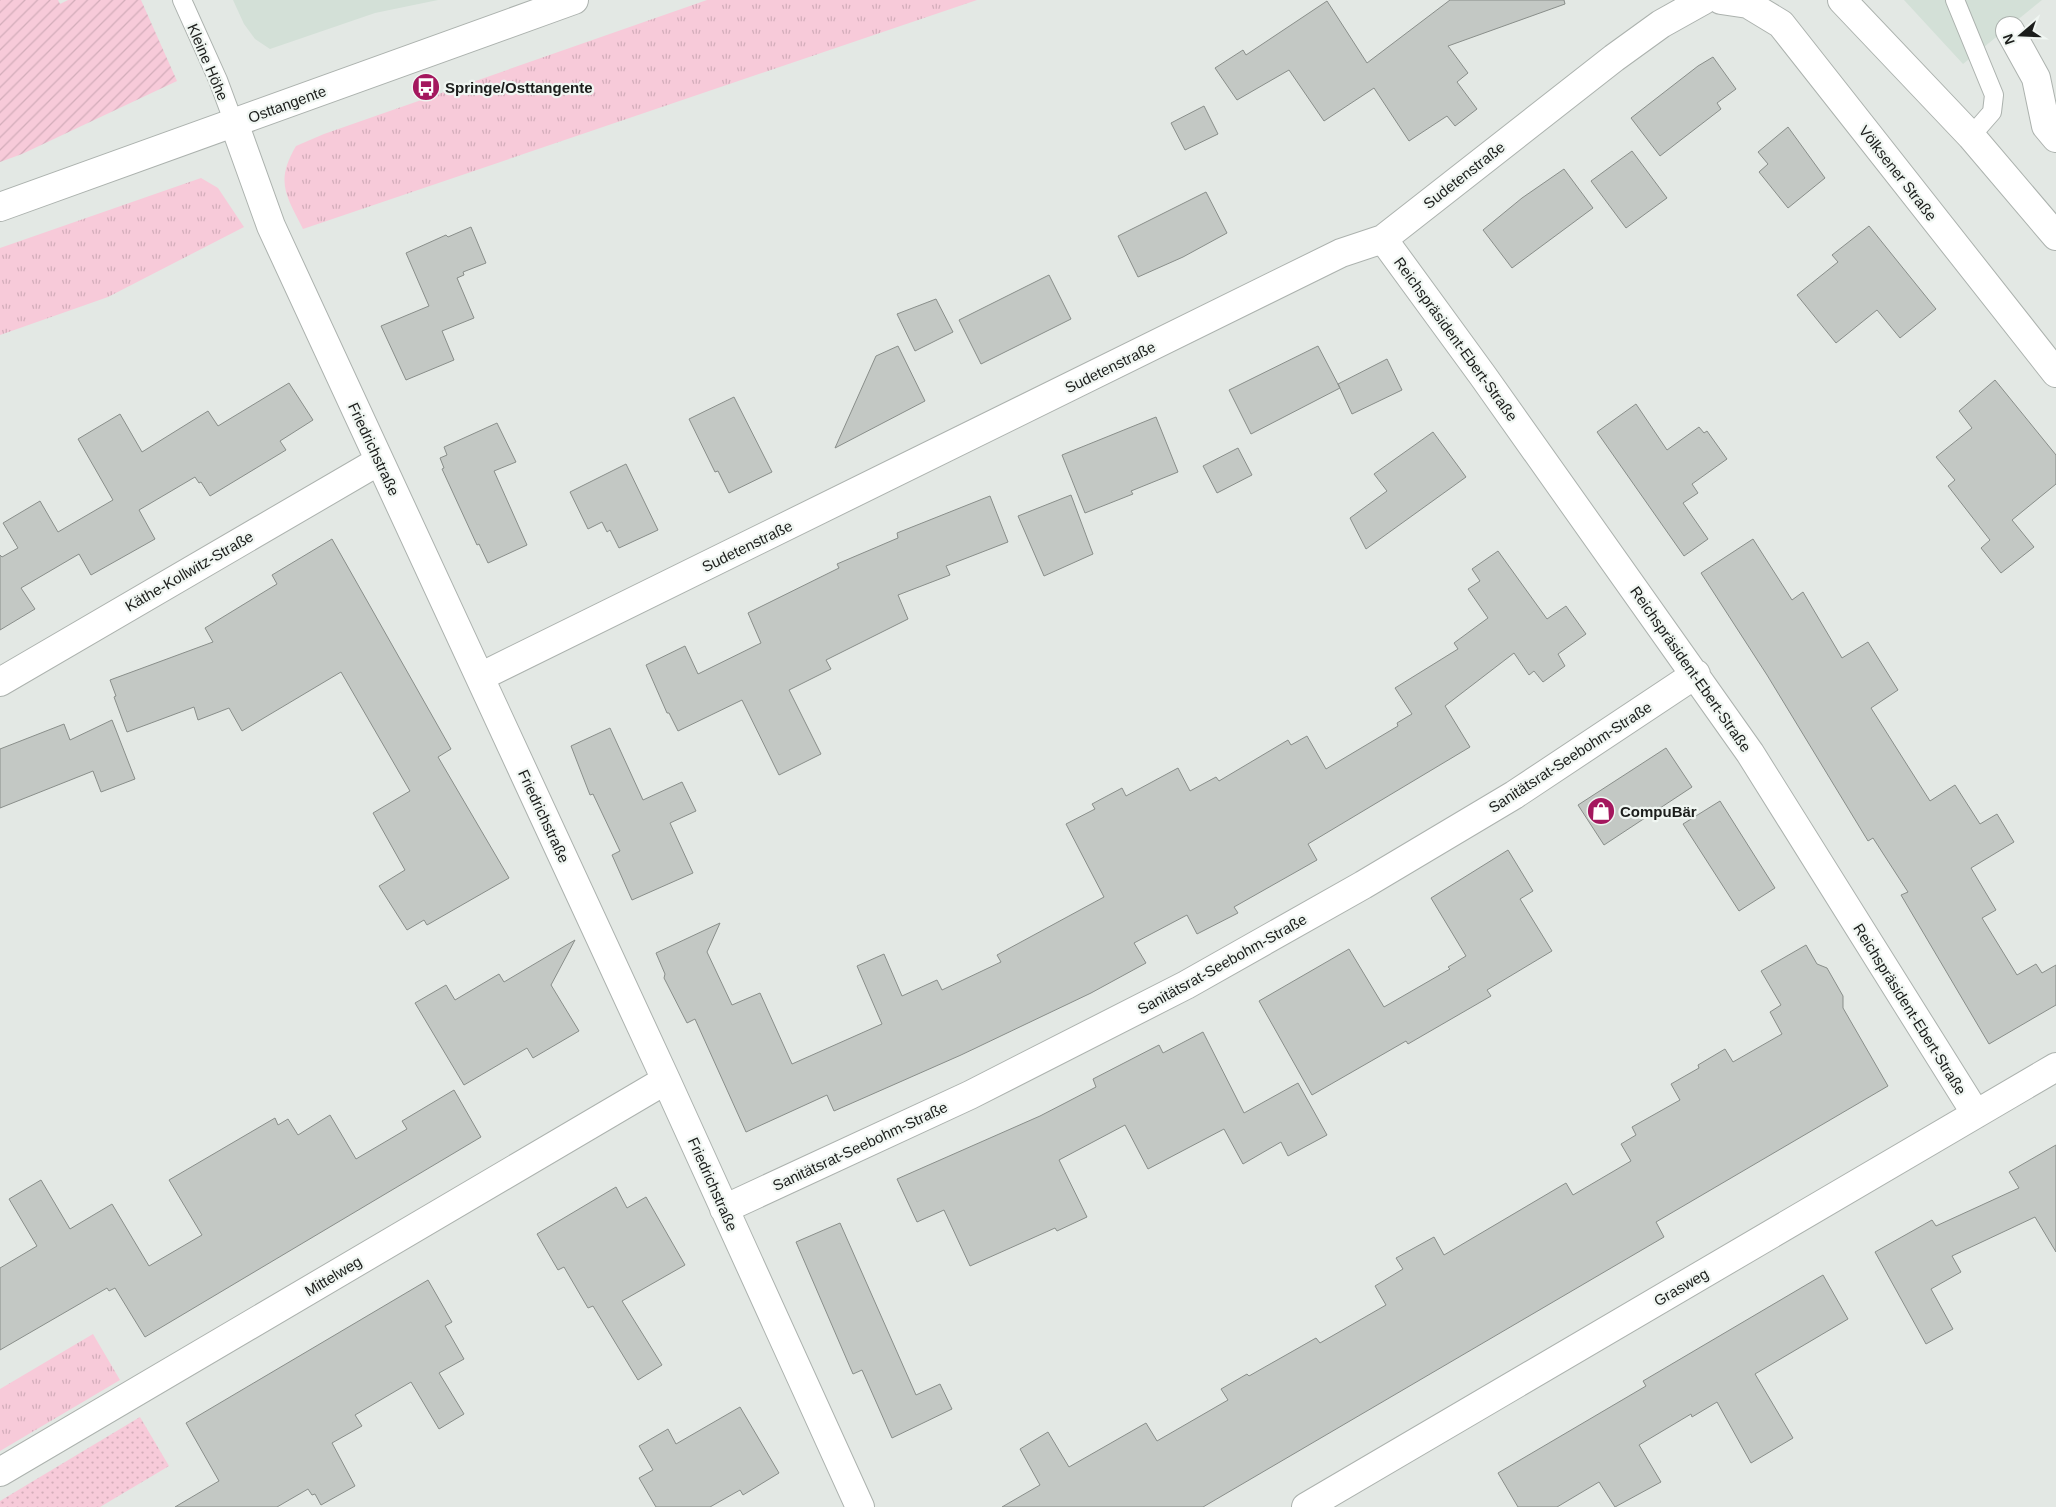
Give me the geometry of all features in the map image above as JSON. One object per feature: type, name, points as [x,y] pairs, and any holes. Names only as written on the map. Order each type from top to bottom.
[{"type":"street","name":"Osttangente","points":[[0,207],[574,0]]},
{"type":"street","name":"Sudetenstraße","points":[[480,677],[1342,253],[1383,239],[1614,58],[1661,24],[1704,0]]},
{"type":"street","name":"Völksener Straße","points":[[1721,0],[1748,4],[1781,24],[2056,373]]},
{"type":"street","points":[[1842,0],[1971,136],[2056,236]]},
{"type":"street","points":[[2010,31],[2036,78],[2046,126],[2056,138]]},
{"type":"street","name":"Friedrichstraße","points":[[234,124],[271,226],[666,1080],[860,1507]]},
{"type":"street","name":"Reichspräsident-Ebert-Straße","points":[[1383,239],[1696,674],[1750,753],[1976,1114]]},
{"type":"street","name":"Käthe-Kollwitz-Straße","points":[[0,682],[379,461]]},
{"type":"street","name":"Sanitätsrat-Seebohm-Straße","points":[[724,1209],[970,1096],[1186,985],[1364,885],[1514,794],[1696,674]]},
{"type":"street","name":"Grasweg","points":[[1306,1507],[2056,1067]]},
{"type":"street","name":"Mittelweg","points":[[0,1472],[666,1080]]},
{"type":"lane","name":"Kleine Höhe","points":[[182,0],[218,80],[234,124]]},
{"type":"lane","points":[[1954,0],[1994,95],[1992,112],[1971,136]]},
{"type":"shaded area","points":[[233,0],[438,0],[375,13],[270,49],[255,39],[244,24]]},
{"type":"shaded area","points":[[1904,0],[2042,0],[1963,64]]},
{"type":"green space","points":[[0,0],[58,0],[60,4],[68,0],[141,0],[177,81],[22,154],[0,162]]},
{"type":"green space","points":[[707,0],[977,0],[303,229],[285,188],[286,169],[296,146],[324,134]]},
{"type":"green space","points":[[201,178],[218,188],[244,227],[108,297],[0,335],[0,248]]},
{"type":"green space","points":[[93,1334],[120,1380],[0,1451],[0,1389]]},
{"type":"green space","points":[[140,1417],[169,1466],[100,1507],[0,1507],[0,1501]]},
{"type":"building","points":[[1450,0],[1564,0],[1565,4],[1448,46],[1468,73],[1457,82],[1477,109],[1455,126],[1447,116],[1409,141],[1374,88],[1324,121],[1289,70],[1237,100],[1215,68],[1243,50],[1246,55],[1327,1],[1367,63]]},
{"type":"building","points":[[1713,57],[1736,89],[1717,103],[1721,109],[1660,156],[1631,118],[1698,66]]},
{"type":"building","points":[[1204,106],[1218,134],[1185,150],[1171,123]]},
{"type":"building","points":[[1788,127],[1825,178],[1788,208],[1759,172],[1768,164],[1758,152]]},
{"type":"building","points":[[1632,151],[1667,198],[1626,228],[1591,181]]},
{"type":"building","points":[[1564,169],[1593,208],[1512,268],[1483,230],[1522,198]]},
{"type":"building","points":[[1206,192],[1227,233],[1183,257],[1138,277],[1118,236]]},
{"type":"building","points":[[1869,226],[1936,309],[1900,338],[1877,310],[1836,343],[1797,295],[1838,262],[1832,255]]},
{"type":"building","points":[[471,227],[486,263],[463,272],[464,275],[457,278],[474,318],[442,331],[454,360],[406,380],[381,326],[429,306],[406,253],[446,235],[448,237]]},
{"type":"building","points":[[1049,275],[1071,319],[981,364],[959,320]]},
{"type":"building","points":[[936,299],[953,332],[915,351],[897,314]]},
{"type":"building","points":[[898,346],[925,401],[835,448],[876,356]]},
{"type":"building","points":[[1318,346],[1340,388],[1251,434],[1229,390]]},
{"type":"building","points":[[1387,359],[1402,390],[1352,414],[1338,384]]},
{"type":"building","points":[[1995,380],[2056,455],[2056,484],[2012,520],[2034,547],[2001,573],[1981,548],[1990,540],[1948,486],[1955,480],[1936,457],[1972,428],[1959,411]]},
{"type":"building","points":[[289,383],[313,420],[280,441],[286,450],[210,496],[201,482],[199,483],[195,477],[139,510],[155,539],[91,575],[79,554],[21,588],[35,609],[0,630],[0,555],[2,557],[18,548],[3,523],[40,501],[58,532],[113,500],[78,439],[120,414],[142,452],[208,411],[218,426]]},
{"type":"building","points":[[734,397],[772,472],[729,493],[718,471],[715,472],[689,419]]},
{"type":"building","points":[[1636,404],[1667,450],[1699,427],[1704,433],[1707,431],[1727,459],[1692,484],[1698,493],[1683,503],[1708,539],[1684,556],[1597,432]]},
{"type":"building","points":[[1156,417],[1178,472],[1131,491],[1133,494],[1085,513],[1062,455]]},
{"type":"building","points":[[497,423],[516,462],[494,471],[527,545],[488,563],[479,544],[477,545],[442,469],[444,468],[440,458],[447,455],[444,447]]},
{"type":"building","points":[[1433,432],[1466,477],[1366,549],[1350,518],[1387,491],[1374,474]]},
{"type":"building","points":[[1238,448],[1252,475],[1217,493],[1203,466]]},
{"type":"building","points":[[626,464],[658,530],[619,548],[610,530],[607,532],[602,522],[588,529],[570,492]]},
{"type":"building","points":[[1071,495],[1093,554],[1044,576],[1018,516]]},
{"type":"building","points":[[990,496],[1008,542],[946,566],[950,575],[898,595],[908,619],[826,660],[831,669],[789,690],[821,754],[779,775],[742,700],[678,731],[669,713],[667,713],[646,665],[685,646],[698,674],[761,643],[748,613],[839,568],[837,564],[898,538],[897,533]]},
{"type":"building","points":[[332,539],[451,749],[438,757],[509,878],[427,925],[424,920],[407,930],[379,886],[405,870],[373,813],[410,791],[341,672],[242,731],[229,708],[198,720],[194,707],[127,732],[110,680],[213,642],[205,628],[277,584],[272,575]]},
{"type":"building","points":[[1753,539],[1792,600],[1803,592],[1842,658],[1868,642],[1898,690],[1871,708],[1930,801],[1955,785],[1980,824],[1997,814],[2014,842],[1971,868],[1996,910],[1982,918],[2017,975],[2036,964],[2042,973],[2056,965],[2056,1005],[1989,1044],[1901,895],[1908,892],[1873,838],[1868,841],[1767,675],[1701,573]]},
{"type":"building","points":[[1498,551],[1547,619],[1566,606],[1586,634],[1558,654],[1565,666],[1543,682],[1534,671],[1529,675],[1514,653],[1445,706],[1470,747],[1308,844],[1317,860],[1234,907],[1238,913],[1197,934],[1187,915],[1134,943],[1146,963],[1091,993],[961,1055],[834,1111],[827,1095],[746,1132],[695,1019],[687,1023],[664,978],[665,974],[656,953],[720,923],[707,952],[732,1005],[760,993],[792,1064],[882,1024],[857,966],[884,954],[902,996],[937,980],[942,990],[1001,962],[997,955],[1104,897],[1066,824],[1095,809],[1092,804],[1122,788],[1126,796],[1178,768],[1190,791],[1216,777],[1219,781],[1288,740],[1291,745],[1307,736],[1326,769],[1398,726],[1397,723],[1412,714],[1395,688],[1458,649],[1454,643],[1488,618],[1468,589],[1480,581],[1472,569]]},
{"type":"building","points":[[112,720],[135,779],[101,792],[93,771],[0,808],[0,749],[64,724],[70,740]]},
{"type":"building","points":[[610,728],[643,800],[682,782],[696,811],[670,823],[693,873],[632,900],[612,855],[620,851],[593,794],[590,795],[571,746]]},
{"type":"building","points":[[1666,748],[1692,787],[1604,845],[1578,805]]},
{"type":"building","points":[[1720,801],[1775,888],[1739,911],[1683,824]]},
{"type":"building","points":[[1508,850],[1533,891],[1520,899],[1552,951],[1487,990],[1491,996],[1408,1044],[1406,1041],[1312,1095],[1259,1001],[1349,949],[1384,1007],[1450,969],[1448,967],[1466,956],[1431,898]]},
{"type":"building","points":[[575,940],[551,985],[579,1031],[533,1058],[527,1048],[464,1085],[415,1003],[446,985],[455,1000],[499,974],[504,982]]},
{"type":"building","points":[[1806,945],[1817,964],[1827,968],[1843,996],[1843,1008],[1888,1086],[1656,1222],[1664,1237],[1203,1507],[1002,1507],[1040,1485],[1020,1449],[1048,1432],[1069,1467],[1146,1423],[1157,1441],[1228,1400],[1221,1389],[1247,1374],[1249,1376],[1316,1338],[1320,1343],[1386,1305],[1375,1286],[1403,1269],[1396,1258],[1434,1237],[1444,1255],[1566,1183],[1573,1195],[1631,1161],[1621,1144],[1636,1135],[1632,1127],[1680,1100],[1671,1084],[1699,1068],[1698,1065],[1725,1049],[1733,1062],[1782,1034],[1770,1012],[1781,1005],[1761,971]]},
{"type":"building","points":[[1203,1032],[1244,1113],[1298,1083],[1327,1135],[1288,1156],[1281,1142],[1243,1164],[1224,1129],[1148,1169],[1125,1125],[1059,1160],[1087,1217],[1057,1231],[1055,1228],[970,1266],[944,1210],[917,1222],[897,1179],[1040,1116],[1096,1087],[1093,1079],[1159,1045],[1163,1053]]},
{"type":"building","points":[[454,1090],[481,1137],[145,1337],[115,1288],[109,1291],[107,1288],[0,1350],[0,1268],[37,1246],[9,1199],[41,1180],[70,1229],[112,1204],[149,1266],[202,1235],[169,1180],[275,1118],[278,1125],[288,1119],[298,1135],[330,1115],[356,1159],[407,1129],[402,1121]]},
{"type":"building","points":[[2056,1145],[2056,1252],[2035,1217],[1952,1256],[1961,1272],[1931,1289],[1953,1329],[1926,1344],[1875,1252],[1932,1220],[1936,1226],[2019,1188],[2009,1172]]},
{"type":"building","points":[[616,1187],[627,1208],[646,1197],[685,1265],[622,1301],[662,1365],[638,1380],[593,1306],[588,1308],[564,1267],[558,1270],[537,1234]]},
{"type":"building","points":[[840,1223],[916,1395],[940,1384],[952,1409],[892,1438],[862,1370],[853,1374],[796,1242]]},
{"type":"building","points":[[1823,1275],[1848,1319],[1755,1374],[1793,1438],[1751,1463],[1717,1402],[1692,1417],[1691,1414],[1639,1445],[1661,1482],[1615,1507],[1599,1482],[1557,1507],[1518,1507],[1498,1473],[1646,1386],[1643,1381]]},
{"type":"building","points":[[428,1280],[452,1322],[445,1326],[464,1359],[439,1373],[464,1414],[439,1429],[411,1382],[355,1415],[362,1426],[332,1443],[355,1486],[321,1505],[315,1494],[312,1495],[308,1489],[277,1507],[175,1507],[219,1481],[186,1423]]},
{"type":"building","points":[[740,1407],[779,1473],[743,1495],[740,1490],[710,1507],[656,1507],[639,1478],[653,1470],[639,1446],[668,1429],[676,1444]]},
{"type":"place","name":"Springe/Osttangente","points":[[426,87]]},
{"type":"place","name":"CompuBär","points":[[1601,811]]}]
